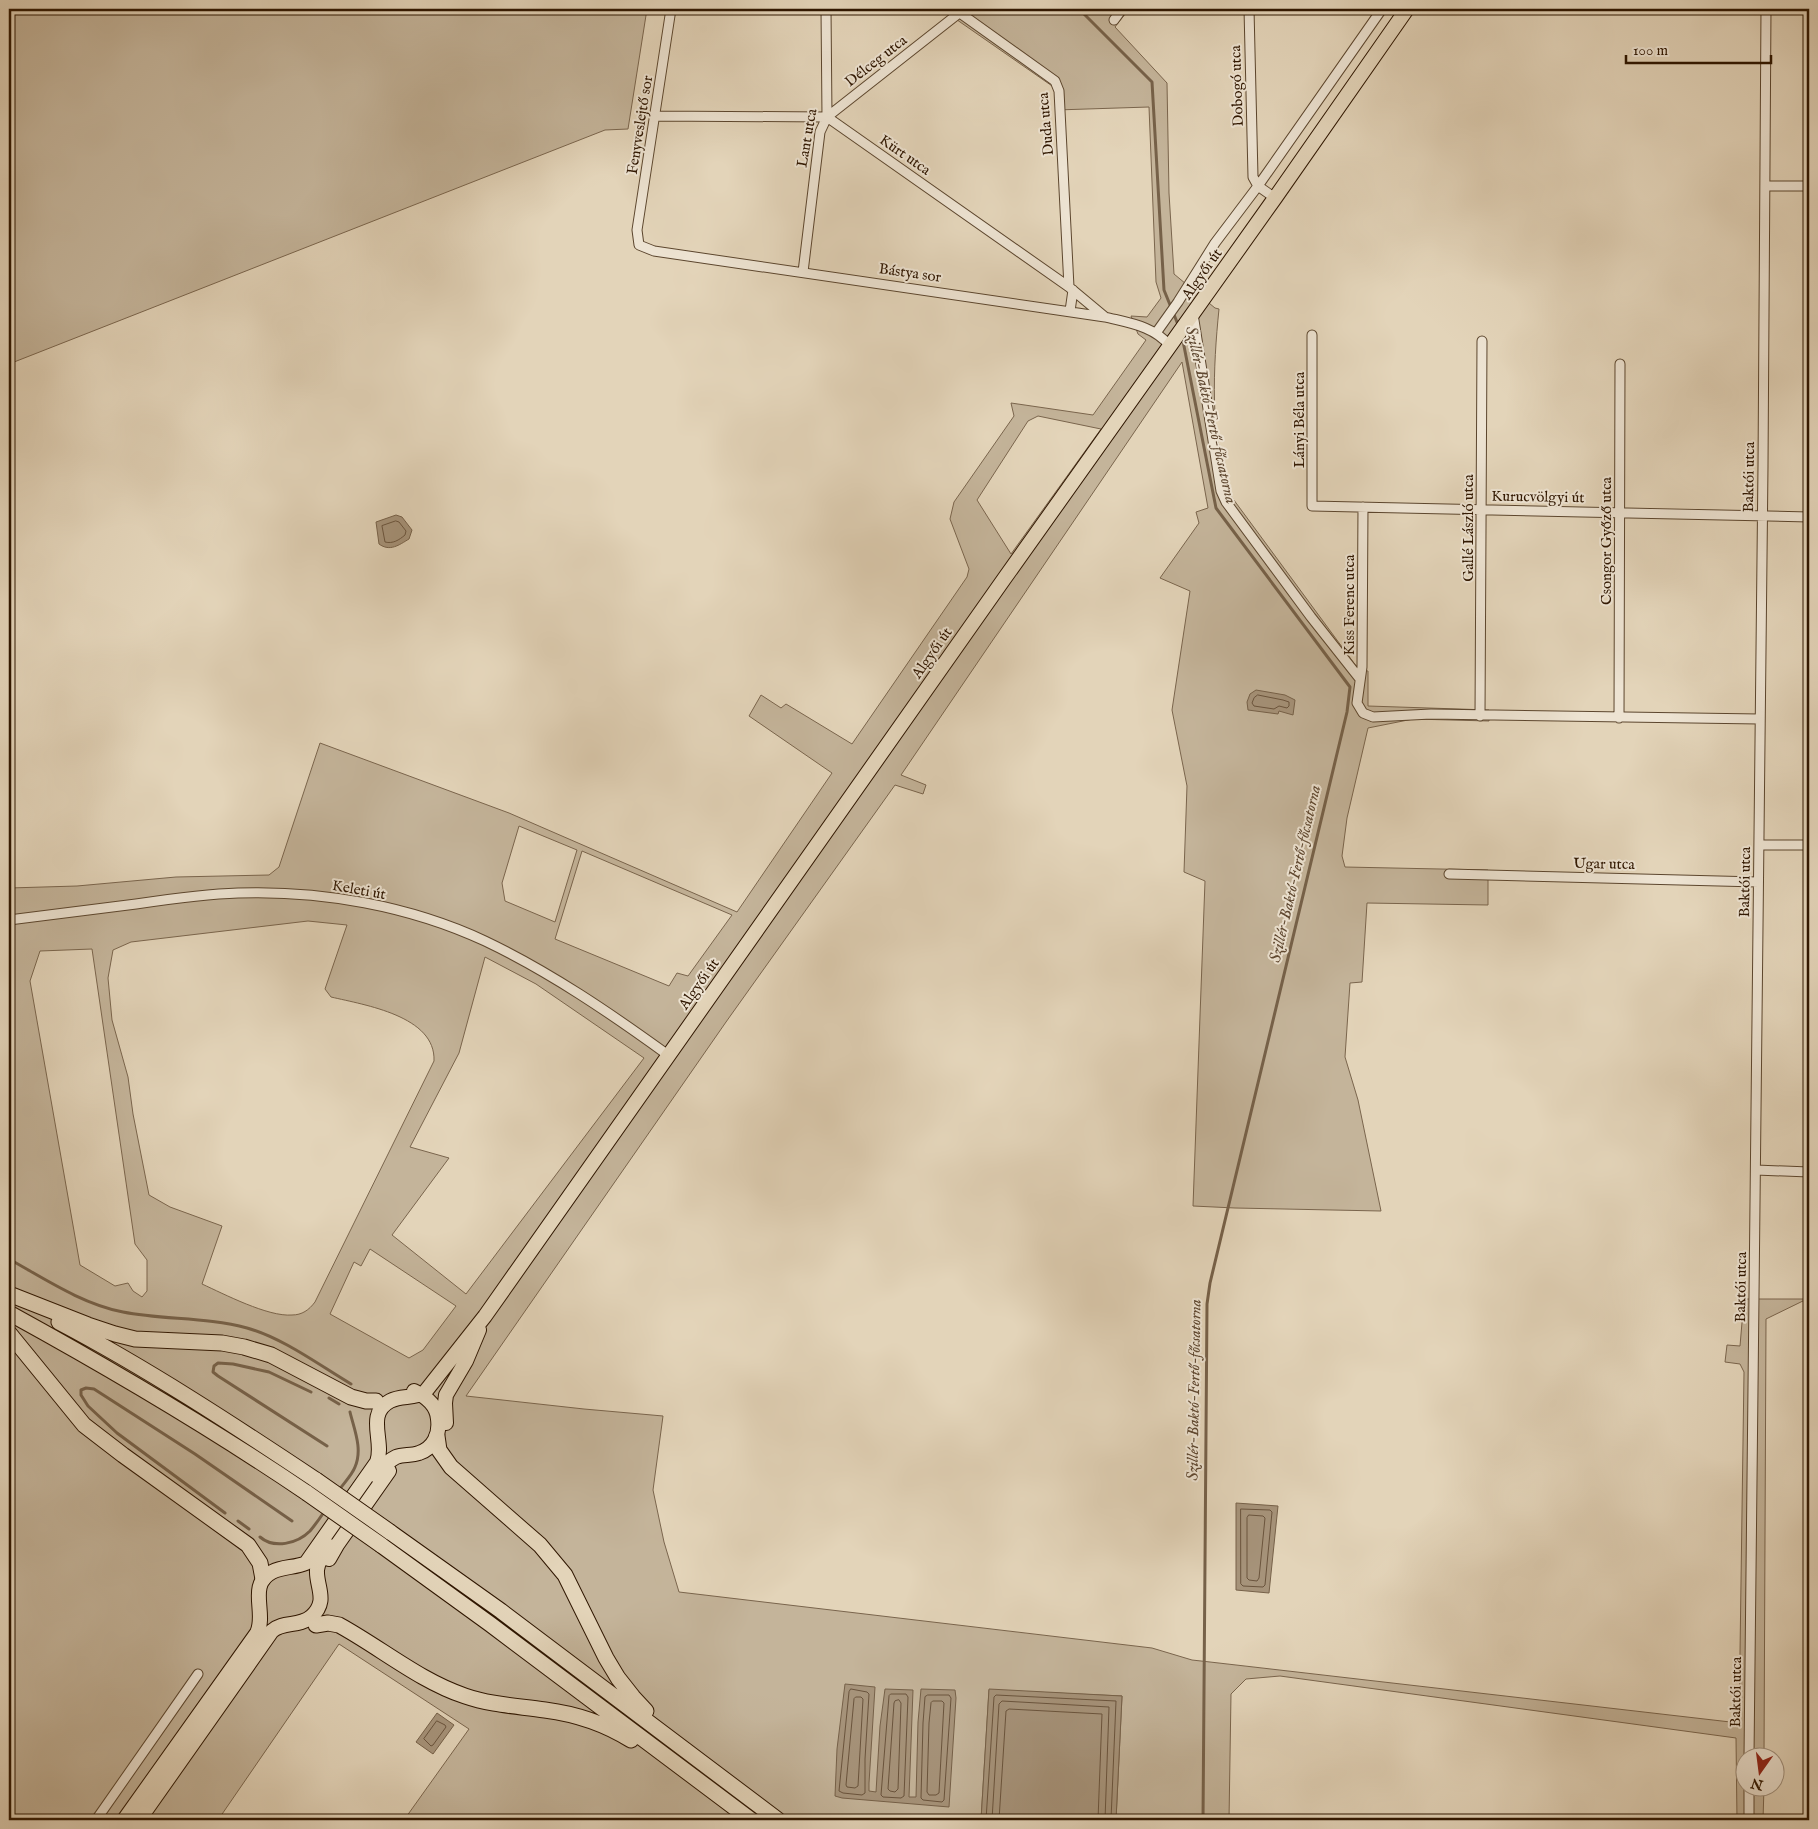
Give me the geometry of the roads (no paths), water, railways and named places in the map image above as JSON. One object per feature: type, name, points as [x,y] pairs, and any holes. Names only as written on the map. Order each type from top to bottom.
[{"type":"highway","points":[[9,1295],[115,1334],[143,1340],[222,1342],[244,1346],[271,1355],[351,1397],[366,1401],[376,1401]]},
{"type":"highway","points":[[9,1295],[71,1328],[174,1388],[316,1480],[501,1611],[778,1820]]},
{"type":"highway","points":[[9,1314],[74,1348],[253,1456],[490,1624],[751,1820]]},
{"type":"highway","points":[[9,1333],[84,1425],[248,1545],[257,1557],[262,1573]]},
{"type":"highway","points":[[438,1443],[452,1467],[540,1545],[556,1563],[572,1587],[606,1658],[618,1678],[633,1698],[655,1720],[710,1769]]},
{"type":"highway","points":[[316,1625],[328,1623],[339,1625],[417,1673],[454,1692],[487,1702],[546,1710],[593,1721],[620,1733],[681,1768]]},
{"type":"main road","name":"Algyői út","points":[[485,1316],[1004,579],[1172,345],[1407,9]]},
{"type":"main road","points":[[139,1820],[217,1699],[250,1632],[256,1614],[250,1598],[250,1588],[255,1576],[306,1563],[377,1462],[380,1448],[376,1430],[378,1413],[391,1400],[417,1392],[449,1351],[485,1316]]},
{"type":"main road","points":[[256,1614],[264,1617],[281,1629],[302,1631],[316,1625],[325,1614],[329,1600],[326,1565],[331,1554],[382,1480],[393,1468],[430,1458],[447,1430],[446,1395],[466,1361],[485,1316]]},
{"type":"main road","points":[[438,1443],[439,1429],[436,1407],[442,1388],[485,1316]]},
{"type":"main road","points":[[262,1573],[279,1560],[291,1559],[305,1554],[363,1472],[371,1457],[367,1430],[369,1417],[376,1401],[398,1389],[417,1392],[436,1407]]},
{"type":"main road","points":[[124,1820],[217,1699],[256,1652],[281,1629],[304,1621],[317,1609],[321,1597],[317,1570],[321,1558],[389,1460],[398,1456],[419,1453],[438,1443]]},
{"type":"street","name":"Fenyveslejtő sor","points":[[639,245],[637,230],[671,9]]},
{"type":"street","name":"Lant utca","points":[[802,272],[820,132],[827,117],[826,9]]},
{"type":"street","points":[[1114,20],[1122,9]]},
{"type":"street","name":"Dobogó utca","points":[[1249,9],[1253,177],[1258,186]]},
{"type":"street","name":"Algyői út","points":[[1156,333],[1215,243],[1258,186],[1382,9]]},
{"type":"street","name":"Baktói utca","points":[[1749,1746],[1766,186],[1766,9]]},
{"type":"street","name":"Délceg utca","points":[[827,117],[962,10]]},
{"type":"street","name":"Duda utca","points":[[962,10],[1056,81],[1060,91],[1071,288],[1070,311]]},
{"type":"street","points":[[655,116],[827,117]]},
{"type":"street","name":"Kürt utca","points":[[827,117],[1071,288],[1105,317]]},
{"type":"street","points":[[1253,162],[1272,166]]},
{"type":"street","points":[[1258,186],[1275,198]]},
{"type":"street","points":[[1766,186],[1809,186]]},
{"type":"street","name":"Bástya sor","points":[[639,245],[654,251],[1105,317],[1156,333],[1172,345]]},
{"type":"street","points":[[1190,319],[1221,491],[1226,502],[1360,679]]},
{"type":"street","name":"Lányi Béla utca","points":[[1312,335],[1312,506]]},
{"type":"street","name":"Gallé László utca","points":[[1480,716],[1482,341]]},
{"type":"street","name":"Csongor Győző utca","points":[[1619,718],[1620,364]]},
{"type":"street","name":"Kurucvölgyi út","points":[[1312,506],[1809,517]]},
{"type":"street","name":"Kiss Ferenc utca","points":[[1363,507],[1362,667],[1357,703],[1363,713],[1373,717],[1431,714],[1480,716]]},
{"type":"street","points":[[1480,716],[1760,719]]},
{"type":"street","points":[[1759,845],[1809,845]]},
{"type":"street","name":"Ugar utca","points":[[1449,874],[1758,882]]},
{"type":"street","name":"Keleti út","points":[[9,920],[189,897],[240,893],[320,896],[376,906],[404,912],[458,930],[502,950],[544,972],[590,1000],[668,1055]]},
{"type":"street","points":[[1756,1170],[1809,1172]]},
{"type":"street","points":[[96,1820],[198,1674]]},
{"type":"street","points":[[1749,1796],[1749,1820]]},
{"type":"water","points":[[396,515],[402,517],[412,530],[409,539],[391,548],[379,544],[376,522]]},
{"type":"water","points":[[1256,690],[1285,695],[1295,700],[1293,715],[1279,711],[1278,714],[1248,710],[1247,702],[1250,694]]},
{"type":"water","points":[[1236,1503],[1278,1506],[1269,1593],[1236,1590]]},
{"type":"water","points":[[845,1684],[875,1687],[869,1791],[876,1792],[880,1726],[885,1689],[913,1690],[909,1797],[916,1797],[921,1689],[955,1690],[949,1807],[835,1796],[837,1749]]},
{"type":"water","points":[[989,1689],[1122,1696],[1116,1820],[981,1820]]},
{"type":"water","points":[[437,1713],[454,1725],[433,1754],[416,1742]]},
{"type":"waterway","name":"Szillér-Baktó-Fertő-főcsatorna","points":[[1079,9],[1152,82],[1164,290],[1179,327]]},
{"type":"waterway","name":"Szillér-Baktó-Fertő-főcsatorna","points":[[1182,336],[1216,508],[1350,687],[1347,712],[1210,1283],[1207,1304],[1203,1820]]},
{"type":"waterway","points":[[9,1259],[78,1297],[108,1308],[138,1315],[232,1324],[260,1332],[287,1345],[351,1384]]},
{"type":"waterway","points":[[311,1392],[269,1372],[233,1364],[218,1363],[214,1366],[213,1372],[218,1376],[327,1446]]},
{"type":"waterway","points":[[225,1513],[117,1433],[88,1406],[81,1395],[81,1390],[86,1388],[94,1389],[195,1454],[292,1521]]},
{"type":"waterway","points":[[329,1398],[339,1404]]},
{"type":"waterway","points":[[339,1490],[352,1473],[358,1453],[357,1439],[350,1412]]},
{"type":"waterway","points":[[260,1537],[272,1543],[292,1542],[310,1531],[324,1512]]},
{"type":"waterway","points":[[238,1521],[249,1529]]}]
